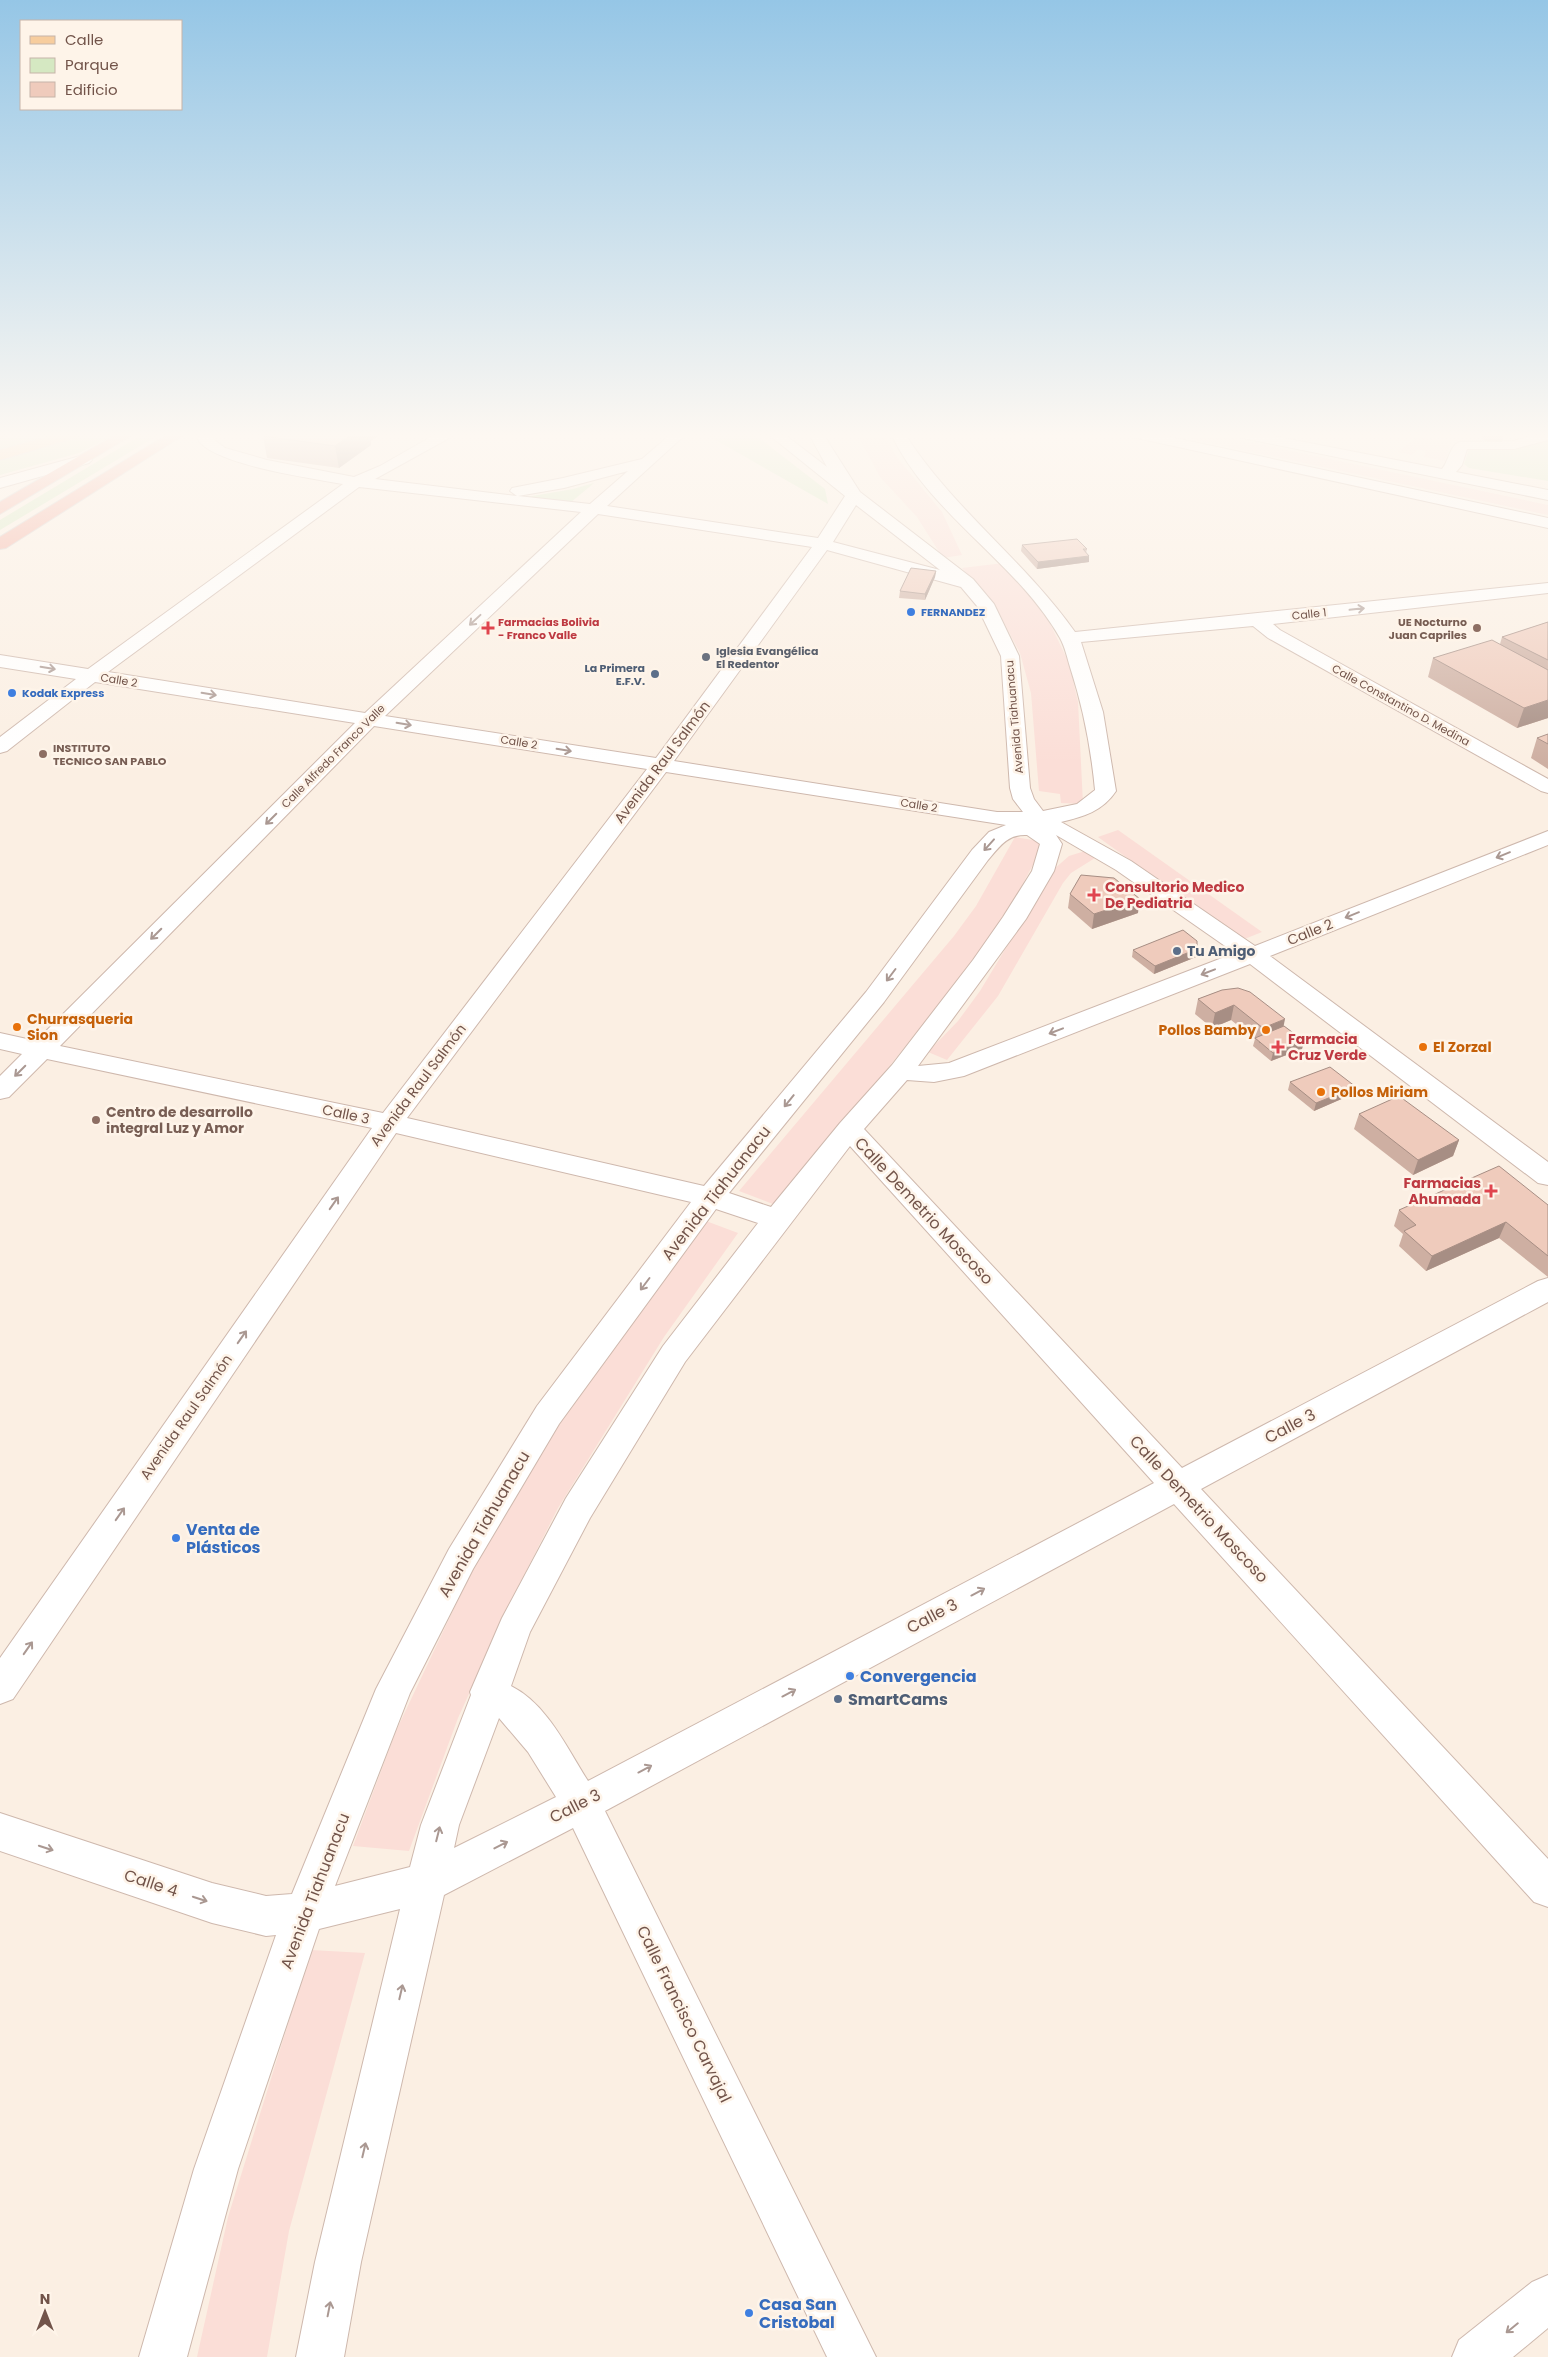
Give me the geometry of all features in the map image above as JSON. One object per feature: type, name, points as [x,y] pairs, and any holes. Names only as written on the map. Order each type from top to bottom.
[{"type":"street","points":[[0,747],[92,675],[271,544]]},
{"type":"street","name":"Calle Alfredo Franco Valle","points":[[0,1091],[370,719],[557,544]]},
{"type":"street","points":[[823,544],[966,583]]},
{"type":"street","name":"Avenida Raul Salmón","points":[[0,1688],[389,1123],[661,765],[823,544]]},
{"type":"street","name":"Avenida Tiahuanacu","points":[[320,2357],[338,2262],[440,1825],[488,1692],[514,1628],[578,1508],[674,1354],[777,1219],[849,1129],[901,1071],[1014,919],[1043,871],[1051,844],[1036,824],[1020,788],[1010,656],[998,626],[985,604],[966,583],[916,544]]},
{"type":"street","points":[[990,544],[1043,602],[1070,638],[1091,698],[1099,734],[1106,791],[1098,803],[1036,824]]},
{"type":"street","name":"Calle 1","points":[[1070,638],[1257,620],[1548,588]]},
{"type":"street","name":"Calle Constantino D. Medina","points":[[1257,620],[1274,634],[1548,787]]},
{"type":"street","name":"Calle 2","points":[[0,661],[1036,824]]},
{"type":"street","points":[[1036,824],[1071,833],[1099,849],[1253,955],[1548,1176]]},
{"type":"street","name":"Avenida Tiahuanacu","points":[[163,2357],[216,2170],[304,1913],[394,1689],[461,1559],[548,1415],[710,1197],[875,997],[980,855],[998,835],[1036,824]]},
{"type":"street","name":"Calle 2","points":[[901,1071],[914,1075],[930,1075],[955,1070],[1253,955],[1548,837]]},
{"type":"street","name":"Calle 3","points":[[0,1041],[40,1051],[389,1123],[710,1197],[777,1219]]},
{"type":"street","name":"Calle Demetrio Moscoso","points":[[849,1129],[1548,1888]]},
{"type":"street","name":"Calle 3","points":[[304,1913],[426,1883],[581,1804],[1548,1289]]},
{"type":"street","name":"Calle Francisco Carvajal","points":[[488,1692],[511,1703],[525,1718],[581,1804],[852,2357]]},
{"type":"street","name":"Calle 4","points":[[0,1832],[212,1903],[266,1916],[304,1913]]},
{"type":"street","points":[[1476,2357],[1548,2298]]},
{"type":"shaded area","points":[[934,544],[957,544],[962,555],[943,558]]},
{"type":"shaded area","points":[[1004,563],[1045,613],[1069,663],[1078,702],[1083,804],[1061,803],[1060,794],[1039,791],[1031,693],[1020,653],[995,606],[962,568]]},
{"type":"shaded area","points":[[1118,830],[1262,932],[1242,940],[1098,837]]},
{"type":"shaded area","points":[[1015,837],[1045,842],[1008,912],[986,945],[778,1206],[739,1191],[954,936],[976,906]]},
{"type":"shaded area","points":[[1085,851],[1095,858],[1071,873],[1063,883],[998,996],[947,1060],[928,1052],[958,1021],[980,991],[1053,870],[1069,856]]},
{"type":"shaded area","points":[[706,1221],[738,1233],[664,1337],[558,1508],[514,1595],[458,1718],[409,1851],[353,1846],[396,1731],[467,1581],[513,1495],[621,1329]]},
{"type":"shaded area","points":[[311,1950],[365,1953],[289,2231],[267,2357],[197,2357],[228,2217]]},
{"type":"building","points":[[1082,544],[1087,549],[1083,549],[1089,556],[1038,562],[1022,545]]},
{"type":"building","points":[[911,568],[936,571],[925,594],[900,591]]},
{"type":"building","points":[[1548,622],[1548,660],[1502,637]]},
{"type":"building","points":[[1492,640],[1548,670],[1548,700],[1524,708],[1433,658]]},
{"type":"building","points":[[1548,734],[1548,744],[1537,738]]},
{"type":"building","points":[[1081,875],[1114,878],[1140,899],[1094,914],[1070,894]]},
{"type":"building","points":[[1183,930],[1197,941],[1197,949],[1155,966],[1133,950]]},
{"type":"building","points":[[1238,988],[1250,992],[1285,1019],[1263,1028],[1234,1005],[1215,1013],[1198,999],[1222,990]]},
{"type":"building","points":[[1284,1026],[1304,1041],[1273,1053],[1255,1038]]},
{"type":"building","name":"Pollos Miriam","points":[[1330,1067],[1356,1087],[1316,1103],[1290,1082]]},
{"type":"building","points":[[1399,1096],[1459,1140],[1418,1160],[1359,1114]]},
{"type":"building","points":[[1499,1166],[1548,1205],[1548,1256],[1506,1222],[1432,1256],[1404,1231],[1416,1225],[1399,1210]]},
{"type":"place","name":"FERNANDEZ","points":[[911,612]]},
{"type":"place","name":"Farmacias Bolivia - Franco Valle","points":[[488,628]]},
{"type":"place","name":"UE Nocturno Juan Capriles","points":[[1477,628]]},
{"type":"place","name":"Iglesia Evangélica El Redentor","points":[[706,657]]},
{"type":"place","name":"La Primera E.F.V.","points":[[655,674]]},
{"type":"place","name":"Kodak Express","points":[[12,693]]},
{"type":"place","name":"INSTITUTO TECNICO SAN PABLO","points":[[43,754]]},
{"type":"place","name":"Consultorio Medico De Pediatria","points":[[1094,895]]},
{"type":"place","name":"Tu Amigo","points":[[1177,951]]},
{"type":"place","name":"Churrasqueria Sion","points":[[17,1027]]},
{"type":"place","name":"Pollos Bamby","points":[[1266,1030]]},
{"type":"place","name":"Farmacia Cruz Verde","points":[[1278,1047]]},
{"type":"place","name":"El Zorzal","points":[[1423,1047]]},
{"type":"place","name":"Pollos Miriam","points":[[1321,1092]]},
{"type":"place","name":"Centro de desarrollo integral Luz y Amor","points":[[96,1120]]},
{"type":"place","name":"Farmacias Ahumada","points":[[1491,1191]]},
{"type":"place","name":"Venta de Plásticos","points":[[176,1538]]},
{"type":"place","name":"Convergencia","points":[[850,1676]]},
{"type":"place","name":"SmartCams","points":[[838,1699]]},
{"type":"place","name":"Casa San Cristobal","points":[[749,2313]]}]
